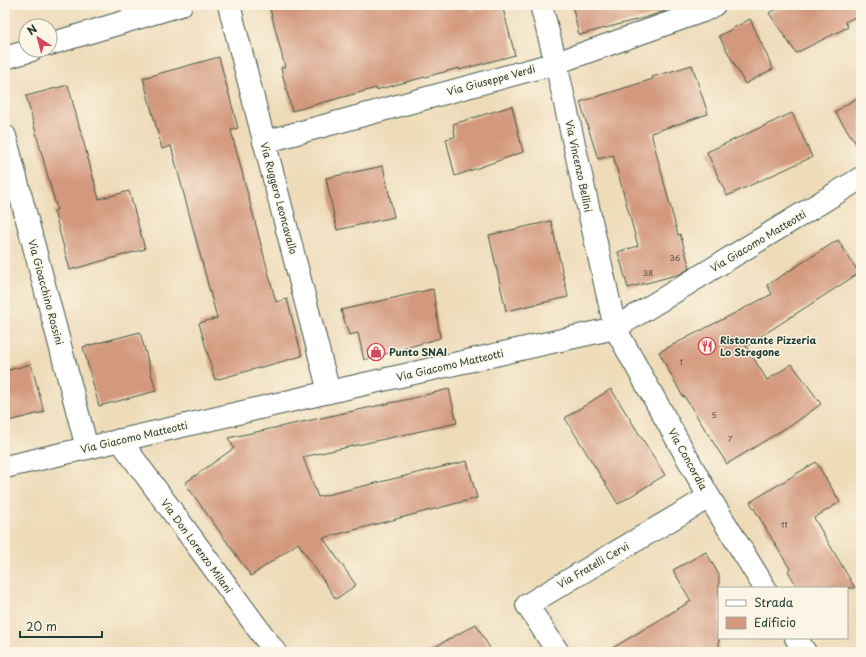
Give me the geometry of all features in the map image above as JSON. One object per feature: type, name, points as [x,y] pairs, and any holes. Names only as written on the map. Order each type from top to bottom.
[{"type":"street","points":[[58,42],[181,5]]},
{"type":"street","name":"Via Ruggero Leoncavallo","points":[[229,5],[329,392]]},
{"type":"street","name":"Via Vincenzo Bellini","points":[[541,5],[556,63],[615,328]]},
{"type":"street","name":"Via Giuseppe Verdi","points":[[264,142],[556,63],[703,11],[714,5]]},
{"type":"street","points":[[5,58],[18,54]]},
{"type":"street","name":"Via Gioacchino Rossini","points":[[5,136],[87,448]]},
{"type":"street","name":"Via Giacomo Matteotti","points":[[5,467],[615,328],[861,178]]},
{"type":"street","name":"Via Concordia","points":[[615,328],[709,497],[764,587]]},
{"type":"street","name":"Via Don Lorenzo Milani","points":[[120,440],[275,652]]},
{"type":"street","name":"Via Fratelli Cervi","points":[[558,652],[526,604],[709,497]]},
{"type":"street","points":[[797,639],[805,652]]},
{"type":"building","points":[[269,5],[468,5],[469,11],[492,5],[502,5],[515,55],[376,90],[376,88],[292,111],[281,68],[285,67]]},
{"type":"building","points":[[572,5],[664,5],[665,11],[579,35]]},
{"type":"building","points":[[785,5],[861,5],[861,14],[845,22],[848,27],[796,53],[769,13]]},
{"type":"building","points":[[750,19],[773,69],[745,84],[719,36]]},
{"type":"building","points":[[219,57],[238,128],[231,130],[276,302],[287,299],[302,356],[215,380],[199,323],[217,318],[171,146],[162,149],[143,78]]},
{"type":"building","points":[[692,65],[708,114],[651,133],[678,235],[680,234],[690,268],[680,274],[628,288],[618,252],[638,246],[613,155],[598,159],[580,102]]},
{"type":"building","points":[[68,85],[99,199],[129,191],[145,249],[70,270],[54,211],[57,210],[26,96]]},
{"type":"building","points":[[861,95],[861,151],[835,112]]},
{"type":"building","points":[[512,106],[523,152],[455,176],[446,139],[455,137],[453,124]]},
{"type":"building","points":[[792,113],[812,157],[727,196],[707,152]]},
{"type":"building","points":[[383,166],[394,217],[337,230],[326,178]]},
{"type":"building","points":[[551,221],[568,297],[506,311],[489,235]]},
{"type":"building","points":[[838,240],[859,273],[746,346],[767,380],[792,364],[821,404],[789,427],[727,464],[684,396],[683,397],[659,352],[772,294],[767,285]]},
{"type":"building","points":[[433,289],[440,338],[364,360],[358,333],[349,335],[341,310]]},
{"type":"building","points":[[140,332],[156,391],[99,406],[83,347]]},
{"type":"building","points":[[31,364],[44,412],[5,422],[5,371]]},
{"type":"building","points":[[449,389],[457,423],[303,457],[318,497],[467,461],[477,498],[323,538],[356,585],[336,599],[298,543],[251,576],[185,483],[234,448],[228,438]]},
{"type":"building","points":[[611,389],[665,475],[618,504],[565,418]]},
{"type":"building","points":[[816,462],[840,502],[814,518],[855,588],[797,587],[788,571],[790,569],[750,502]]},
{"type":"building","points":[[706,552],[719,575],[719,652],[606,652],[691,601],[673,570]]},
{"type":"building","points":[[476,624],[492,652],[426,652]]},
{"type":"place","name":"Ristorante Pizzeria Lo Stregone","points":[[707,346]]},
{"type":"place","name":"Punto SNAI","points":[[376,352]]}]
